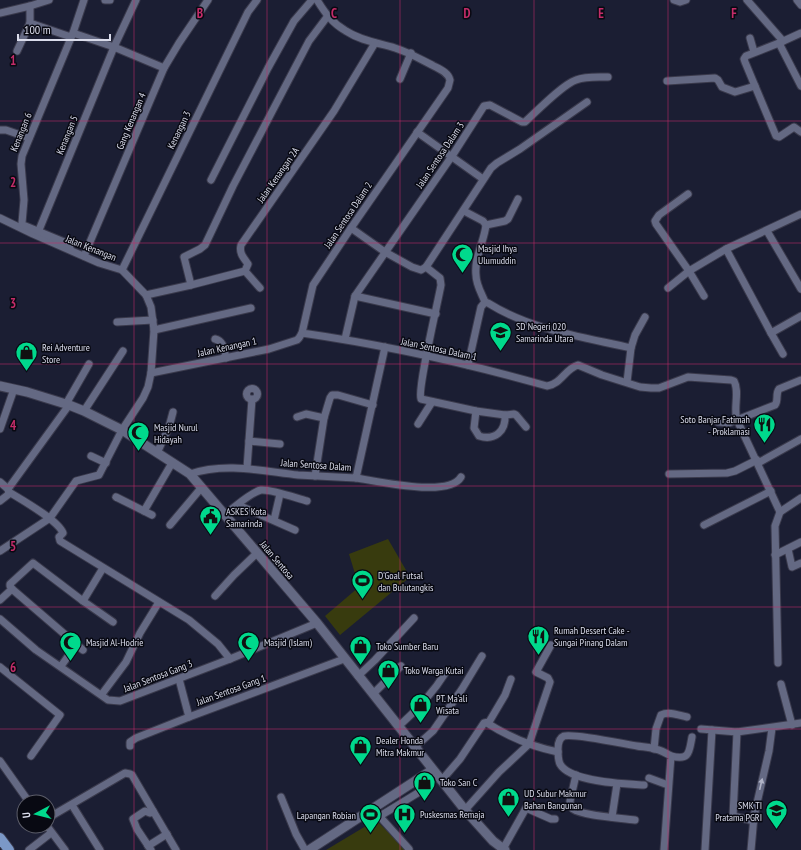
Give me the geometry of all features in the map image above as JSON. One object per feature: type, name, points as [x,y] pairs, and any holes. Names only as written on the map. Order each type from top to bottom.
[{"type":"main road","points":[[0,838],[9,850]]},
{"type":"street","points":[[0,13],[49,0]]},
{"type":"street","name":"Kenangan 6","points":[[70,250],[69,245],[24,224],[22,220],[24,200],[21,159],[72,35],[84,0]]},
{"type":"street","points":[[105,0],[110,0]]},
{"type":"street","name":"Kenangan 5","points":[[39,230],[114,47],[136,0]]},
{"type":"street","name":"Gang Kenangan 4","points":[[84,256],[164,68],[208,0]]},
{"type":"street","name":"Kenangan 3","points":[[122,270],[248,12],[257,0]]},
{"type":"street","points":[[211,180],[268,68],[294,21],[312,0]]},
{"type":"street","points":[[317,0],[327,16],[346,32],[356,37],[411,53],[400,79]]},
{"type":"street","points":[[674,0],[680,2],[686,0]]},
{"type":"street","points":[[747,0],[781,42],[801,86]]},
{"type":"street","points":[[797,0],[801,5]]},
{"type":"street","points":[[17,51],[30,24],[30,6]]},
{"type":"street","points":[[191,285],[184,257],[205,245],[233,186],[309,41],[327,16]]},
{"type":"street","points":[[30,24],[114,47],[164,68]]},
{"type":"street","points":[[801,33],[754,52],[746,56],[744,59],[776,136],[779,137],[794,127],[801,132]]},
{"type":"street","points":[[750,38],[754,52]]},
{"type":"street","name":"Jalan Kenangan 2A","points":[[245,271],[248,264],[241,255],[241,245],[334,111],[376,43]]},
{"type":"street","name":"Jalan Sentosa Dalam 2","points":[[302,334],[313,285],[448,88],[450,80],[446,73],[411,53]]},
{"type":"street","name":"Jalan Sentosa Dalam 3","points":[[345,339],[355,296],[452,156],[484,106],[490,105],[522,122],[525,122],[568,84],[576,80],[587,78],[608,77]]},
{"type":"street","points":[[667,81],[715,78],[722,87],[734,92],[755,86]]},
{"type":"street","points":[[351,228],[385,252],[417,269],[422,270],[426,267],[464,211],[491,168],[496,163],[520,150],[587,102]]},
{"type":"street","points":[[0,130],[6,130],[29,138]]},
{"type":"street","points":[[417,132],[483,179]]},
{"type":"street","points":[[688,194],[659,215],[654,221],[689,271],[704,296]]},
{"type":"street","points":[[486,225],[508,219],[518,199]]},
{"type":"street","points":[[464,211],[483,221],[486,225]]},
{"type":"street","points":[[668,288],[689,271],[726,249],[801,214]]},
{"type":"street","name":"Jalan Kenangan","points":[[0,218],[28,232],[84,256],[122,270],[146,295],[151,307],[154,330],[151,373],[148,387],[143,398],[122,430],[99,475],[76,481],[50,518]]},
{"type":"street","points":[[486,225],[478,255],[475,274],[478,286],[485,302],[517,318],[547,328],[632,348]]},
{"type":"street","points":[[767,231],[801,289]]},
{"type":"street","points":[[726,249],[783,354]]},
{"type":"street","points":[[426,267],[440,278],[441,282],[420,396],[421,399],[476,411],[516,415],[526,428]]},
{"type":"street","points":[[146,295],[245,271],[260,288]]},
{"type":"street","points":[[355,296],[436,314]]},
{"type":"street","points":[[468,365],[481,307],[485,302]]},
{"type":"street","points":[[154,330],[250,308]]},
{"type":"street","points":[[645,316],[635,334],[627,382],[640,387],[655,388],[688,377],[731,380],[736,383],[735,412],[737,420],[780,512]]},
{"type":"street","points":[[772,333],[801,316]]},
{"type":"street","points":[[117,322],[153,320]]},
{"type":"street","name":"Jalan Sentosa Dalam 1","points":[[302,334],[345,339],[385,347],[468,365],[547,386],[553,385],[578,365],[602,375],[627,382]]},
{"type":"street","name":"Jalan Kenangan 1","points":[[151,373],[268,349],[297,340],[302,334]]},
{"type":"street","points":[[215,339],[220,341],[223,345],[226,358]]},
{"type":"street","name":"Jalan Sentosa Dalam","points":[[190,474],[208,470],[247,468],[315,476],[356,478],[385,347]]},
{"type":"street","points":[[84,412],[123,351]]},
{"type":"street","points":[[0,501],[8,495],[8,490],[68,404],[89,364]]},
{"type":"street","points":[[718,422],[729,423],[776,404],[777,391],[779,388],[801,380]]},
{"type":"street","name":"Jalan Sentosa","points":[[0,386],[68,404],[122,430],[190,474],[317,623],[465,810],[493,841],[504,849]]},
{"type":"street","points":[[0,429],[14,389]]},
{"type":"street","points":[[315,476],[324,418],[330,398],[338,395],[372,405]]},
{"type":"street","points":[[247,468],[252,399]]},
{"type":"street","points":[[418,424],[432,402]]},
{"type":"street","points":[[476,411],[474,428],[479,436],[485,438],[498,434],[504,427],[505,415]]},
{"type":"street","points":[[157,453],[169,427],[173,412]]},
{"type":"street","points":[[297,417],[306,414],[324,418]]},
{"type":"street","points":[[669,474],[727,473],[757,462],[801,440]]},
{"type":"street","points":[[249,441],[280,444]]},
{"type":"street","points":[[91,456],[106,463]]},
{"type":"street","points":[[144,511],[172,463]]},
{"type":"street","points":[[356,478],[384,483],[432,488],[454,483],[461,476]]},
{"type":"street","points":[[0,482],[8,490],[50,518],[63,531],[59,537],[60,541],[189,620],[206,632],[230,659]]},
{"type":"street","points":[[170,525],[202,487]]},
{"type":"street","points":[[225,514],[254,493],[262,490],[307,501]]},
{"type":"street","points":[[704,525],[771,491]]},
{"type":"street","points":[[274,520],[280,494]]},
{"type":"street","points":[[116,497],[152,515]]},
{"type":"street","points":[[778,663],[775,526],[780,512],[801,498]]},
{"type":"street","points":[[238,505],[295,530]]},
{"type":"street","points":[[0,552],[50,518]]},
{"type":"street","points":[[775,555],[801,542]]},
{"type":"street","points":[[788,549],[792,567],[801,563]]},
{"type":"street","points":[[215,596],[257,553]]},
{"type":"street","points":[[83,650],[12,589],[10,584],[33,563],[82,602],[114,622]]},
{"type":"street","points":[[82,602],[103,568]]},
{"type":"street","points":[[0,600],[12,589]]},
{"type":"street","points":[[102,694],[126,662],[140,633],[159,602]]},
{"type":"street","points":[[358,676],[414,618]]},
{"type":"street","name":"Jalan Sentosa Gang 3","points":[[0,620],[36,650],[102,694],[108,700],[120,701],[230,659],[317,623]]},
{"type":"street","points":[[61,666],[77,644]]},
{"type":"street","points":[[465,810],[499,772],[529,744],[550,682],[548,678],[536,672],[551,645]]},
{"type":"street","points":[[416,747],[433,730],[462,689],[482,656]]},
{"type":"street","name":"Jalan Sentosa Gang 1","points":[[130,746],[130,742],[136,738],[344,659]]},
{"type":"street","points":[[373,694],[401,666]]},
{"type":"street","points":[[0,667],[60,715],[31,756]]},
{"type":"street","points":[[399,726],[418,709],[446,672]]},
{"type":"street","points":[[179,679],[189,717]]},
{"type":"street","points":[[441,781],[460,759],[484,723],[487,723],[505,695],[512,679]]},
{"type":"street","points":[[781,684],[792,725]]},
{"type":"street","points":[[654,748],[657,724],[661,715],[670,714],[687,717]]},
{"type":"street","points":[[487,723],[501,732],[529,744],[558,752]]},
{"type":"street","points":[[701,729],[737,732],[801,723]]},
{"type":"street","points":[[751,850],[754,821],[769,751],[772,728]]},
{"type":"street","points":[[705,850],[709,758],[712,730]]},
{"type":"street","points":[[737,732],[733,816],[754,821]]},
{"type":"street","points":[[644,785],[617,784],[576,775],[565,770],[558,760],[558,745],[560,740],[563,737],[568,736],[654,748],[678,758],[686,757],[688,755],[692,737]]},
{"type":"street","points":[[664,850],[671,756]]},
{"type":"street","points":[[0,761],[23,794]]},
{"type":"street","points":[[308,850],[432,770]]},
{"type":"street","points":[[56,814],[127,773],[132,775],[176,850]]},
{"type":"street","points":[[576,775],[570,801],[571,808],[584,813],[635,820]]},
{"type":"street","points":[[649,778],[668,785]]},
{"type":"street","points":[[612,817],[617,784]]},
{"type":"street","points":[[380,816],[421,791]]},
{"type":"street","points":[[281,797],[296,834],[305,850]]},
{"type":"street","points":[[72,805],[100,850]]},
{"type":"street","points":[[504,849],[526,808],[551,819],[555,819]]},
{"type":"street","points":[[373,809],[409,848]]},
{"type":"street","points":[[153,812],[145,812],[133,819],[137,829],[150,848],[167,834]]},
{"type":"street","points":[[29,850],[50,834]]},
{"type":"street","points":[[52,834],[65,850]]},
{"type":"green space","name":"D'Goal Futsal dan Bulutangkis","points":[[388,539],[410,577],[340,635],[325,616],[359,587],[349,554]]},
{"type":"green space","name":"Lapangan Robian","points":[[376,820],[406,850],[326,850]]},
{"type":"place","name":"Masjid Ihya Ulumuddin","points":[[463,274]]},
{"type":"place","name":"SD Negeri 020 Samarinda Utara","points":[[500,352]]},
{"type":"place","name":"Rei Adventure Store","points":[[27,372]]},
{"type":"place","name":"Soto Banjar Fatimah - Proklamasi","points":[[765,444]]},
{"type":"place","name":"Masjid Nurul Hidayah","points":[[139,452]]},
{"type":"place","name":"ASKES Kota Samarinda","points":[[210,536]]},
{"type":"place","name":"D'Goal Futsal dan Bulutangkis","points":[[362,600]]},
{"type":"place","name":"Rumah Dessert Cake - Sungai Pinang Dalam","points":[[539,656]]},
{"type":"place","name":"Masjid Al-Hodrie","points":[[70,662]]},
{"type":"place","name":"Masjid (Islam)","points":[[249,662]]},
{"type":"place","name":"Toko Sumber Baru","points":[[361,666]]},
{"type":"place","name":"Toko Warga Kutai","points":[[389,690]]},
{"type":"place","name":"PT. Ma'ali Wisata","points":[[421,724]]},
{"type":"place","name":"Dealer Honda Mitra Makmur","points":[[360,766]]},
{"type":"place","name":"Toko San C","points":[[425,802]]},
{"type":"place","name":"UD Subur Makmur Bahan Bangunan","points":[[508,818]]},
{"type":"place","name":"SMK TI Pratama PGRI","points":[[777,830]]},
{"type":"place","name":"Lapangan Robian","points":[[371,834]]},
{"type":"place","name":"Puskesmas Remaja","points":[[405,834]]}]
